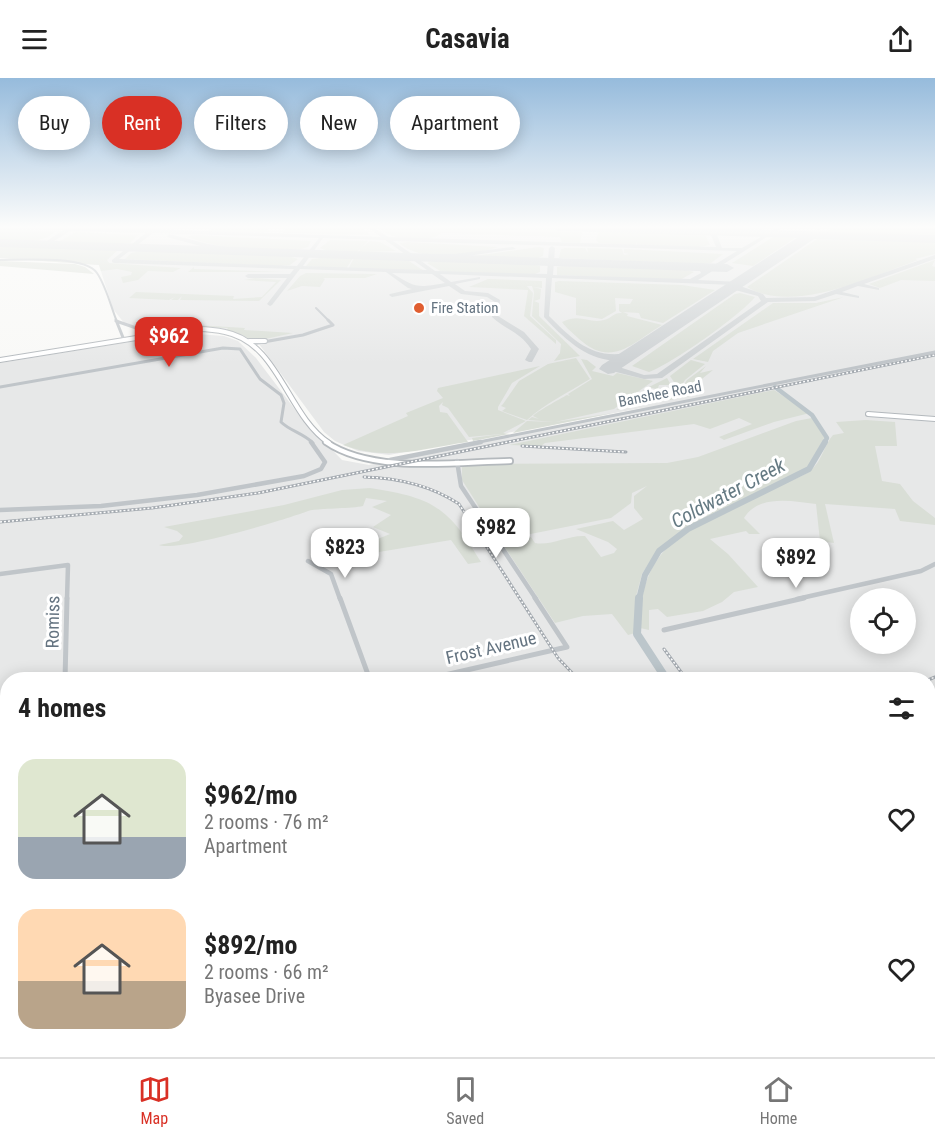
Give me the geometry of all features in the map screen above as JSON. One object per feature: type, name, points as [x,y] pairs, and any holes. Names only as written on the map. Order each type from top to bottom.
[{"type":"main road","points":[[0,360],[115,341],[142,330],[224,332],[252,344],[328,444],[356,457],[390,460],[416,458],[510,461]]},
{"type":"main road","points":[[99,344],[123,338],[193,330]]},
{"type":"main road","points":[[252,344],[265,342]]},
{"type":"main road","points":[[252,344],[265,342]]},
{"type":"main road","points":[[868,414],[935,419]]},
{"type":"street","points":[[97,273],[123,338]]},
{"type":"street","points":[[265,342],[314,332],[333,325],[316,308]]},
{"type":"street","points":[[114,319],[123,325],[142,330]]},
{"type":"street","points":[[0,387],[223,348],[237,348],[243,351],[260,379],[281,395],[284,403],[281,422],[288,428],[295,429],[315,446],[323,457],[324,466],[317,472],[271,483],[134,504],[33,511],[0,510]]},
{"type":"street","name":"Banshee Road","points":[[416,458],[935,352]]},
{"type":"street","name":"Frost Avenue","points":[[457,461],[461,486],[567,646],[457,672]]},
{"type":"street","points":[[308,561],[331,574],[367,672]]},
{"type":"street","points":[[664,630],[921,571],[935,564]]},
{"type":"street","name":"Romiss","points":[[0,574],[68,565],[65,672]]},
{"type":"shaded area","points":[[101,273],[935,273],[935,672],[0,672],[0,363],[183,333],[224,336],[238,341],[256,358],[303,420],[342,460],[369,465],[647,407],[389,455],[358,451],[335,441],[324,432],[256,340],[227,329],[154,330],[125,324],[113,309]]},
{"type":"shaded area","points":[[132,273],[146,273],[138,280],[123,283],[121,277],[131,275]]},
{"type":"shaded area","points":[[306,273],[377,274],[365,278],[323,278],[325,279],[320,287],[302,286],[287,291],[300,276]]},
{"type":"shaded area","points":[[474,273],[538,273],[535,274]]},
{"type":"shaded area","points":[[557,273],[693,273],[680,280],[557,275]]},
{"type":"shaded area","points":[[768,273],[884,273],[833,290],[809,295],[787,297],[766,295],[747,287]]},
{"type":"shaded area","points":[[900,273],[935,273],[935,281],[901,280],[880,288],[869,284]]},
{"type":"shaded area","points":[[255,278],[281,280],[259,301],[180,300],[182,296],[178,300],[171,300],[175,297],[169,300],[129,298],[136,292],[234,296],[233,299],[262,297],[276,282],[244,280]]},
{"type":"shaded area","points":[[488,279],[542,281],[542,288],[533,287],[541,289],[540,299],[534,301],[539,303],[539,316],[580,356],[554,361],[560,353],[561,344],[532,316],[534,292],[532,286],[527,286],[533,293],[530,316],[556,340],[556,344],[524,316],[528,290],[469,287]]},
{"type":"shaded area","points":[[555,282],[682,285],[715,290],[663,323],[641,318],[639,313],[623,312],[628,314],[627,316],[662,325],[621,350],[602,352],[591,348],[579,339],[562,322],[574,318],[604,320],[617,313],[622,313],[619,311],[619,304],[630,304],[633,299],[615,298],[616,311],[602,319],[576,315],[576,298],[555,292]]},
{"type":"shaded area","points":[[735,294],[755,297],[721,327],[688,350],[649,372],[632,366]]},
{"type":"shaded area","points":[[844,297],[738,333],[713,351],[708,362],[693,359],[773,303],[816,303]]},
{"type":"shaded area","points":[[196,325],[293,333],[256,341],[226,330],[228,328],[194,327]]},
{"type":"shaded area","points":[[576,358],[590,379],[549,403],[527,420],[502,411],[506,408],[501,406],[519,381],[548,364]]},
{"type":"shaded area","points":[[581,359],[587,360],[596,367],[592,371],[613,376],[617,373],[653,381],[614,409],[555,422],[613,413],[513,433],[527,421],[554,422],[528,420],[532,417],[539,419],[533,416],[567,395],[570,396],[568,394],[592,379]]},
{"type":"shaded area","points":[[691,360],[705,364],[685,380],[678,391],[666,392],[649,387],[667,378],[671,385],[659,385],[658,388],[668,391],[676,390],[674,383],[678,382],[674,382],[670,376]]},
{"type":"shaded area","points":[[540,366],[512,383],[498,407],[498,410],[526,421],[503,433],[509,434],[473,441],[472,438],[501,434],[469,437],[448,408],[442,405],[443,402],[439,406],[440,412],[447,413],[468,442],[390,453],[375,453],[343,445],[408,416],[406,413],[443,398],[437,391],[438,388]]},
{"type":"shaded area","points":[[706,366],[700,373],[713,370],[692,387],[701,394],[616,410],[645,390],[670,395],[679,393],[687,380]]},
{"type":"shaded area","points":[[774,390],[810,413],[774,422],[724,440],[719,437],[752,424],[739,418],[710,429],[694,424],[545,443],[541,446],[509,445]]},
{"type":"shaded area","points":[[812,418],[821,427],[824,438],[807,469],[686,528],[657,550],[642,574],[636,596],[635,633],[628,635],[612,614],[583,616],[555,623],[502,543],[531,537],[535,543],[541,544],[585,536],[601,557],[614,553],[617,549],[608,542],[576,529],[613,521],[624,530],[643,519],[634,508],[634,496],[647,486],[632,493],[631,503],[611,518],[500,540],[462,480],[462,464],[667,463],[698,457],[796,421]]},
{"type":"shaded area","points":[[866,420],[895,422],[897,446],[875,446],[882,481],[900,484],[913,501],[935,518],[935,525],[900,521],[895,509],[825,504],[834,543],[820,541],[816,504],[777,501],[758,505],[744,518],[760,534],[749,534],[746,531],[710,539],[728,554],[758,587],[734,592],[722,602],[703,611],[667,617],[658,609],[649,610],[649,630],[640,628],[643,596],[651,570],[665,550],[704,522],[807,473],[818,462],[833,435],[844,433],[836,422]]},
{"type":"shaded area","points":[[370,488],[410,496],[437,508],[459,529],[481,562],[468,564],[451,540],[337,559],[336,556],[390,534],[373,527],[391,515],[372,507],[387,501],[366,498],[363,506],[312,510],[208,540],[170,546],[159,545],[179,541],[183,536],[177,531],[164,527],[284,505],[342,490]]},
{"type":"waterway","name":"Coldwater Creek","points":[[775,387],[812,415],[827,438],[824,443]]},
{"type":"waterway","name":"Coldwater Creek","points":[[639,599],[645,575],[659,551],[688,529],[809,469],[825,442]]},
{"type":"waterway","name":"Coldwater Creek","points":[[639,598],[637,634],[662,672]]},
{"type":"taxiway","points":[[292,276],[295,273]]},
{"type":"taxiway","points":[[389,273],[410,287],[420,289]]},
{"type":"taxiway","points":[[434,273],[450,284]]},
{"type":"taxiway","points":[[445,273],[549,276]]},
{"type":"taxiway","points":[[615,364],[619,370],[644,377],[659,376],[766,300],[815,299],[890,273]]},
{"type":"taxiway","points":[[691,281],[704,274]]},
{"type":"taxiway","points":[[248,276],[292,276]]},
{"type":"taxiway","points":[[270,304],[292,276]]},
{"type":"taxiway","points":[[549,276],[691,281]]},
{"type":"taxiway","points":[[549,276],[546,316],[564,334],[595,354],[607,357],[632,354]]},
{"type":"taxiway","points":[[450,284],[478,278]]},
{"type":"taxiway","points":[[691,281],[738,283],[737,287],[743,291]]},
{"type":"taxiway","points":[[392,295],[450,284]]},
{"type":"taxiway","points":[[450,284],[463,293],[488,295],[498,301],[495,317],[522,333],[535,349],[529,360]]},
{"type":"taxiway","points":[[860,285],[877,289]]},
{"type":"taxiway","points":[[737,289],[743,291]]},
{"type":"taxiway","points":[[743,291],[761,295],[764,301]]},
{"type":"taxiway","points":[[839,293],[857,297]]},
{"type":"runway","points":[[608,369],[754,273]]},
{"type":"railway","points":[[0,522],[152,508],[258,493],[935,355]]},
{"type":"railway","points":[[522,446],[626,452]]},
{"type":"railway","points":[[364,477],[389,479],[425,487],[459,504],[558,658],[571,672]]},
{"type":"railway","points":[[664,649],[681,672]]},
{"type":"place","name":"Fire Station","points":[[419,308]]}]
